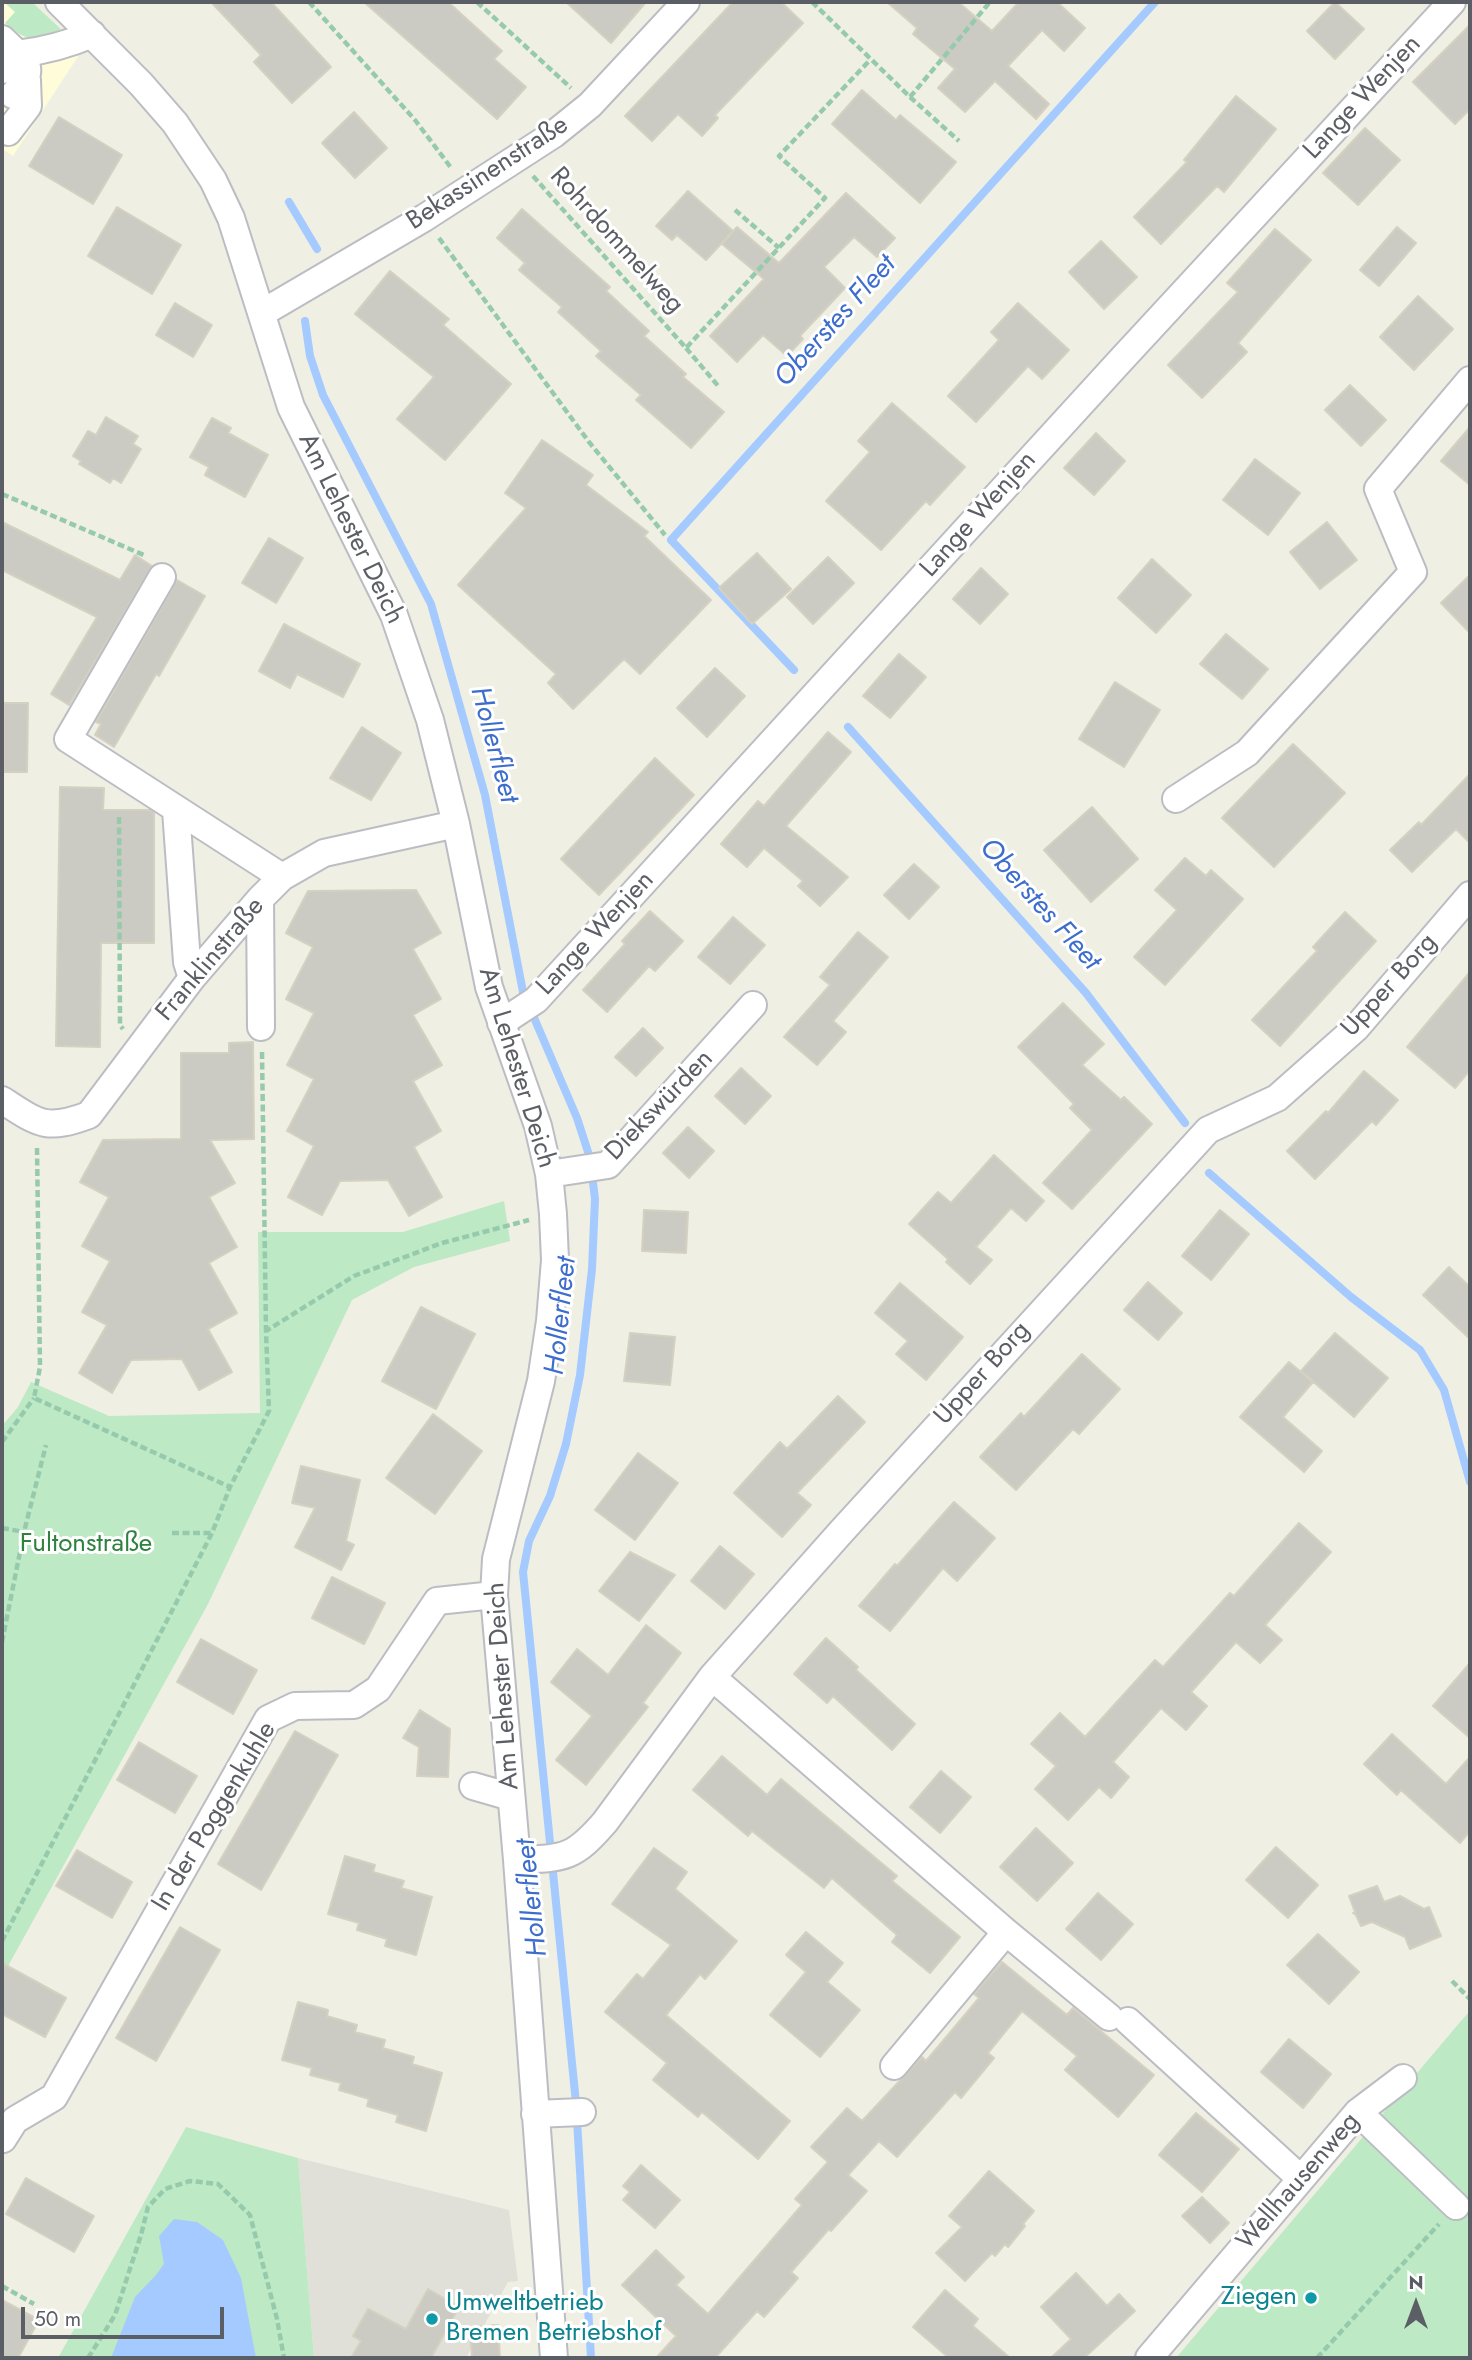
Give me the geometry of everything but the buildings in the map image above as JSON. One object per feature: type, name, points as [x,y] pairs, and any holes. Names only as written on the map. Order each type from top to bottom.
[{"type":"street","name":"Am Lehester Deich","points":[[59,2],[141,84],[174,123],[213,180],[231,218],[291,407],[394,615],[430,720],[456,824],[489,987],[519,1011],[538,1126],[549,1174],[555,1260],[541,1381],[496,1559],[494,1595],[517,1860],[554,2358]]},
{"type":"street","name":"Bekassinenstraße","points":[[262,313],[424,218],[554,134],[590,105],[686,2]]},
{"type":"street","name":"Lange Wenjen","points":[[519,1011],[1452,2]]},
{"type":"street","points":[[7,54],[64,46],[92,34]]},
{"type":"street","points":[[7,54],[23,58],[27,70],[20,88],[28,106],[8,132]]},
{"type":"street","points":[[1176,799],[1247,753],[1413,572],[1378,489],[1470,380]]},
{"type":"street","points":[[162,578],[68,739],[282,877]]},
{"type":"street","points":[[176,810],[187,962],[192,978]]},
{"type":"street","name":"Franklinstraße","points":[[37,1123],[64,1124],[89,1115],[192,978],[282,877],[324,853],[456,824]]},
{"type":"street","name":"Upper Borg","points":[[517,1860],[575,1852],[605,1822],[712,1677],[1029,1324],[1208,1130],[1277,1098],[1356,1028],[1470,895]]},
{"type":"street","points":[[260,899],[261,1027]]},
{"type":"street","name":"Diekswürden","points":[[549,1174],[608,1165],[620,1155],[753,1005]]},
{"type":"street","points":[[2,1094],[37,1123]]},
{"type":"street","name":"In der Poggenkuhle","points":[[3,2139],[15,2120],[54,2097],[268,1719],[295,1706],[354,1705],[378,1689],[438,1601],[494,1595]]},
{"type":"street","points":[[712,1677],[1006,1932],[1118,2019],[1300,2178]]},
{"type":"street","points":[[473,1786],[511,1797]]},
{"type":"street","points":[[894,2066],[1006,1932]]},
{"type":"street","name":"Wellhausenweg","points":[[1149,2358],[1358,2112],[1403,2078]]},
{"type":"street","points":[[535,2114],[577,2112]]},
{"type":"street","points":[[1358,2112],[1456,2206]]},
{"type":"path","points":[[309,2],[415,120],[468,190]]},
{"type":"path","points":[[477,2],[590,105]]},
{"type":"path","points":[[811,2],[959,141]]},
{"type":"path","points":[[910,97],[988,2]]},
{"type":"path","name":"Rohrdommelweg","points":[[686,348],[825,198],[779,156],[870,60]]},
{"type":"path","name":"Rohrdommelweg","points":[[518,159],[719,387]]},
{"type":"path","points":[[735,210],[779,248]]},
{"type":"path","points":[[424,218],[589,442],[665,535]]},
{"type":"path","points":[[2,494],[163,565],[162,578]]},
{"type":"path","points":[[119,817],[120,1025],[137,1051]]},
{"type":"path","points":[[2,1941],[212,1533],[230,1487],[269,1411],[261,1027]]},
{"type":"path","points":[[2,1442],[34,1398],[40,1367],[37,1123]]},
{"type":"path","points":[[266,1331],[354,1276],[442,1243],[553,1214]]},
{"type":"path","points":[[34,1398],[230,1487]]},
{"type":"path","points":[[2,1642],[24,1532],[46,1445]]},
{"type":"path","points":[[2,1528],[24,1532]]},
{"type":"path","points":[[172,1533],[212,1533]]},
{"type":"path","points":[[2,1929],[5,1935]]},
{"type":"path","points":[[1452,1981],[1470,1999]]},
{"type":"path","points":[[88,2358],[115,2315],[148,2207],[165,2189],[190,2181],[218,2184],[250,2215],[284,2358]]},
{"type":"path","points":[[1317,2358],[1456,2206]]},
{"type":"path","points":[[2,2286],[34,2304]]},
{"type":"shaded area","points":[[2,2],[32,2],[83,49],[13,156],[2,149]]},
{"type":"shaded area","points":[[298,2158],[509,2210],[518,2281],[508,2282],[466,2358],[314,2358]]},
{"type":"green space","points":[[4,2],[32,2],[61,29],[37,38],[25,37],[5,23],[15,12]]},
{"type":"green space","name":"Fultonstraße","points":[[504,1201],[510,1241],[414,1267],[352,1300],[208,1604],[2,1977],[2,1426],[18,1407],[31,1382],[109,1416],[260,1413],[258,1232],[403,1232]]},
{"type":"green space","points":[[1470,2011],[1470,2358],[1176,2358],[1461,2021]]},
{"type":"green space","points":[[186,2127],[298,2158],[314,2358],[58,2358]]},
{"type":"water","points":[[174,2219],[197,2222],[223,2240],[241,2278],[256,2358],[111,2358],[135,2297],[164,2264],[159,2236]]},
{"type":"waterway","name":"Oberstes Fleet","points":[[794,670],[671,540],[1155,2]]},
{"type":"waterway","name":"Hollerfleet","points":[[289,202],[317,249]]},
{"type":"waterway","name":"Hollerfleet","points":[[305,321],[310,356],[323,395],[431,604],[485,795],[523,992],[577,1118],[590,1158],[595,1199],[592,1269],[580,1375],[566,1444],[550,1496],[529,1541],[523,1572],[576,2103],[591,2358]]},
{"type":"waterway","name":"Oberstes Fleet","points":[[848,727],[1086,993],[1185,1123]]},
{"type":"waterway","name":"Oberstes Fleet","points":[[1209,1173],[1351,1297],[1420,1350],[1444,1390],[1470,1482]]},
{"type":"place","name":"Ziegen","points":[[1311,2298]]},
{"type":"place","name":"Umweltbetrieb Bremen Betriebshof","points":[[432,2319]]}]
